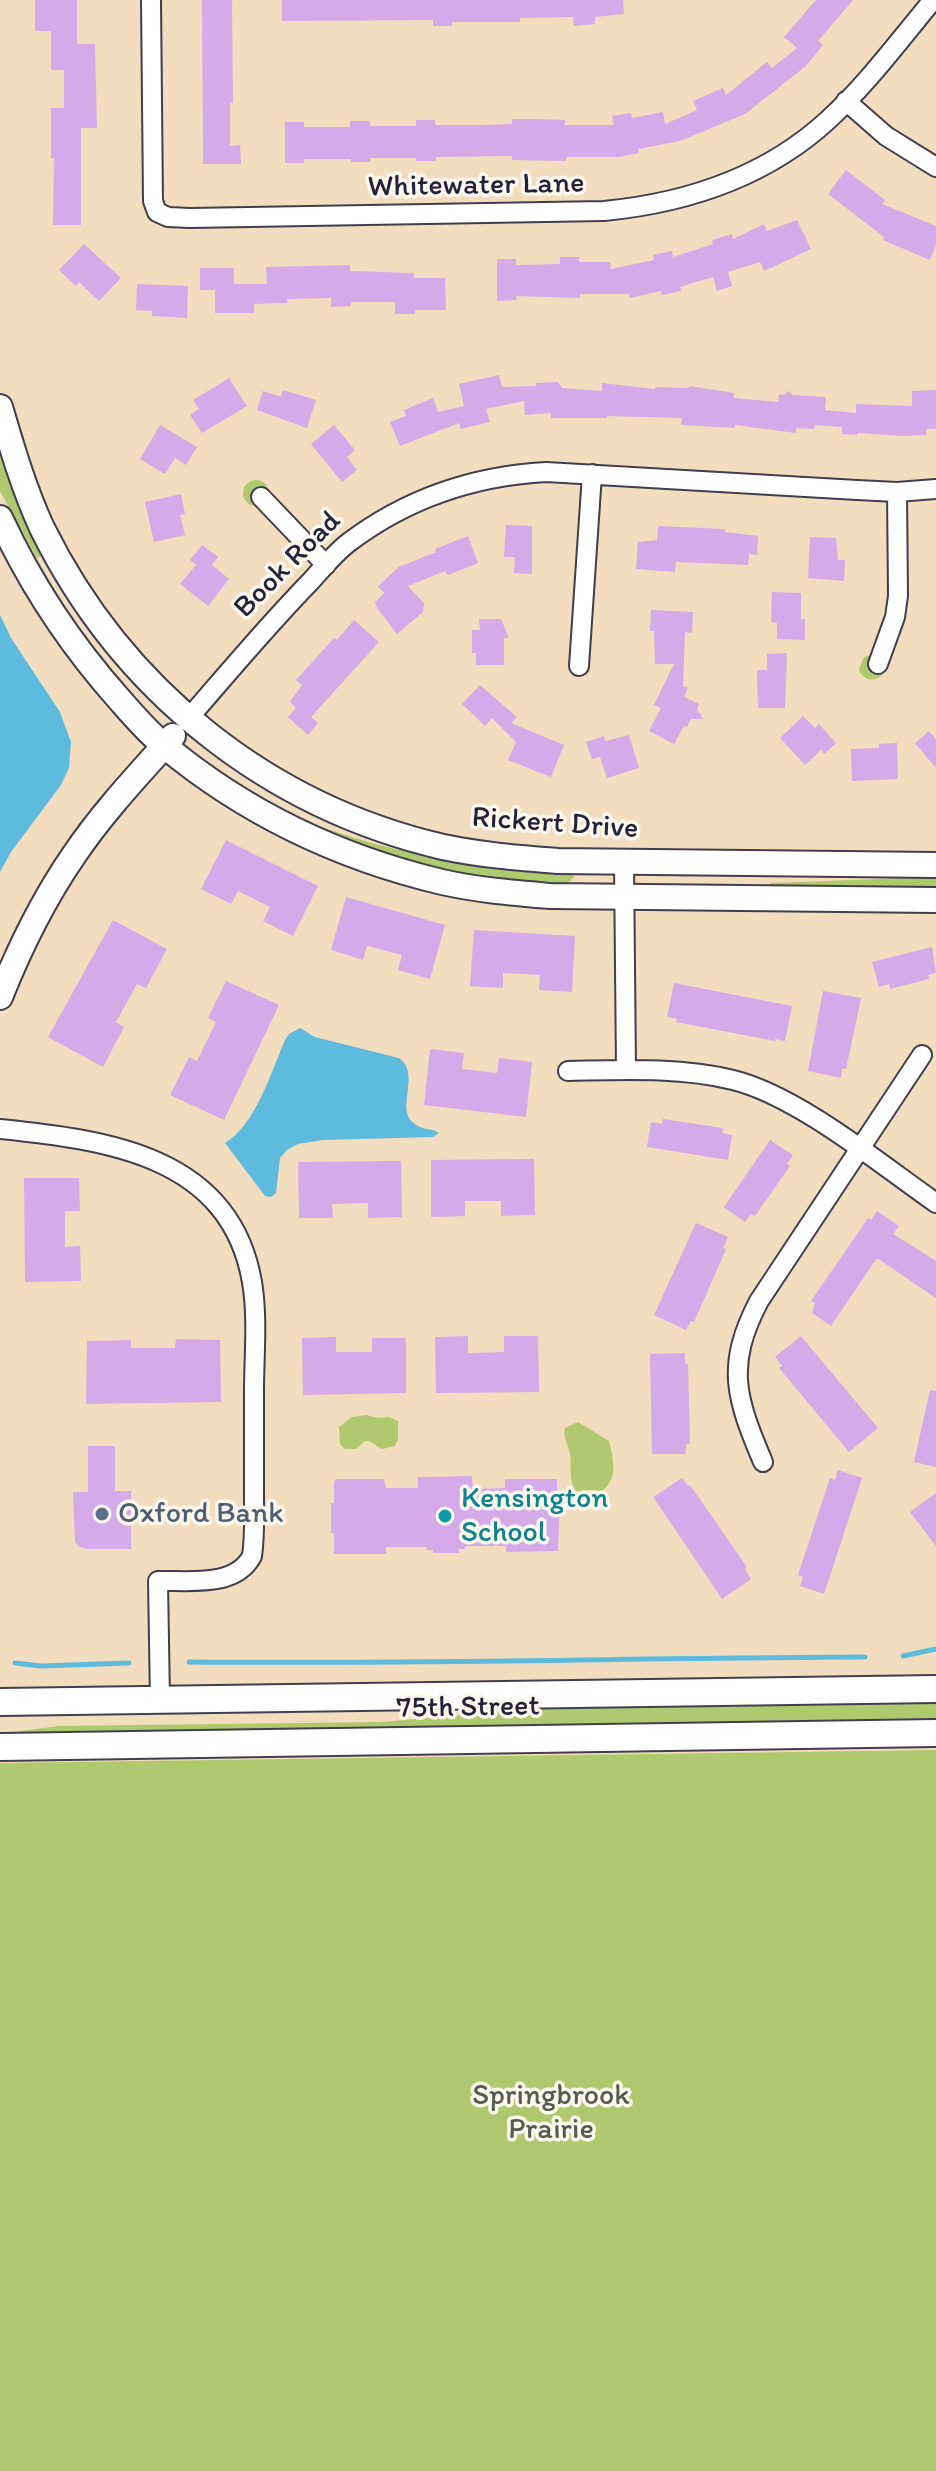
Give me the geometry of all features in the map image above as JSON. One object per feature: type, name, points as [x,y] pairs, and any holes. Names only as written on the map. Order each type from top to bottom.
[{"type":"main road","name":"75th Street","points":[[0,1702],[936,1689]]},
{"type":"main road","name":"75th Street","points":[[0,1747],[936,1733]]},
{"type":"street","name":"Whitewater Lane","points":[[151,0],[153,201],[157,212],[168,217],[604,211],[642,207],[709,190],[764,165],[827,120],[933,0]]},
{"type":"street","points":[[846,101],[886,136],[936,167]]},
{"type":"street","name":"Rickert Drive","points":[[0,407],[18,468],[42,527],[75,586],[120,647],[188,719],[237,756],[294,791],[348,817],[398,834],[443,847],[509,858],[936,865]]},
{"type":"street","name":"Book Road","points":[[0,997],[20,947],[52,888],[99,821],[326,565],[346,545],[392,514],[462,485],[524,473],[592,474],[897,492],[936,489]]},
{"type":"street","points":[[579,666],[592,474]]},
{"type":"street","points":[[878,664],[895,617],[898,596],[897,492]]},
{"type":"street","points":[[261,497],[326,565]]},
{"type":"street","points":[[0,518],[15,551],[62,628],[89,665],[164,746],[260,812],[350,855],[445,883],[550,896],[936,900]]},
{"type":"street","points":[[624,862],[626,1070]]},
{"type":"street","points":[[763,1462],[743,1415],[738,1389],[738,1365],[747,1325],[759,1301],[922,1055]]},
{"type":"street","points":[[568,1071],[695,1073],[757,1088],[816,1120],[936,1203]]},
{"type":"street","points":[[0,1129],[93,1141],[171,1167],[213,1198],[227,1216],[247,1260],[254,1305],[252,1556],[237,1574],[224,1578],[158,1581],[160,1700]]},
{"type":"green space","points":[[0,457],[42,555],[37,558],[0,491]]},
{"type":"green space","points":[[256,480],[265,484],[269,493],[265,502],[256,506],[247,502],[243,493],[247,484]]},
{"type":"green space","points":[[872,655],[884,670],[877,679],[865,677],[859,669],[864,657]]},
{"type":"green space","points":[[313,824],[409,852],[471,863],[570,870],[574,877],[567,884],[544,884],[450,873],[382,854]]},
{"type":"green space","points":[[936,877],[936,888],[770,886],[770,883]]},
{"type":"green space","points":[[366,1415],[398,1421],[395,1446],[382,1449],[365,1441],[356,1449],[345,1449],[340,1444],[339,1427],[352,1417]]},
{"type":"green space","points":[[578,1422],[609,1441],[613,1474],[602,1491],[576,1492],[574,1487],[565,1428]]},
{"type":"green space","points":[[936,1700],[936,1723],[13,1737],[13,1732],[59,1726],[380,1722],[564,1706]]},
{"type":"green space","name":"Springbrook Prairie","points":[[936,1750],[936,2471],[0,2471],[0,1763]]},
{"type":"water","points":[[0,615],[11,638],[60,712],[71,742],[69,768],[61,785],[11,852],[0,872]]},
{"type":"water","points":[[300,1028],[315,1037],[399,1058],[408,1073],[409,1118],[418,1126],[439,1133],[433,1137],[323,1140],[298,1144],[280,1158],[276,1193],[271,1197],[265,1196],[225,1143],[254,1110],[285,1040]]},
{"type":"building","points":[[35,0],[77,0],[77,44],[95,44],[97,128],[81,128],[81,225],[53,225],[51,108],[64,108],[64,70],[51,70],[51,31],[35,31]]},
{"type":"building","points":[[202,0],[232,0],[233,103],[230,103],[230,146],[240,145],[241,164],[203,164]]},
{"type":"building","points":[[282,0],[623,0],[624,14],[595,17],[595,24],[574,26],[573,17],[520,18],[520,22],[452,22],[452,26],[433,26],[433,20],[282,21]]},
{"type":"building","points":[[816,0],[853,0],[818,41],[823,45],[806,66],[745,114],[680,141],[638,149],[639,153],[619,157],[566,157],[566,161],[512,160],[512,156],[436,157],[436,161],[370,158],[370,162],[304,159],[304,163],[285,163],[285,122],[304,122],[304,127],[350,127],[350,121],[370,121],[370,126],[416,126],[416,120],[435,120],[435,125],[481,125],[512,124],[512,119],[531,119],[565,120],[565,125],[614,125],[612,116],[631,113],[632,118],[663,112],[665,124],[697,110],[693,101],[723,88],[726,95],[767,62],[772,68],[797,48],[784,37]]},
{"type":"building","points":[[846,170],[885,200],[882,204],[936,226],[936,245],[930,260],[883,240],[884,237],[828,194]]},
{"type":"building","points":[[797,220],[811,249],[764,271],[760,262],[728,272],[732,286],[717,291],[713,277],[680,287],[681,291],[662,295],[661,291],[630,298],[629,294],[580,294],[580,298],[516,296],[517,300],[497,301],[497,259],[516,259],[516,265],[560,264],[560,257],[579,257],[579,262],[610,262],[611,269],[654,260],[653,255],[672,251],[673,257],[713,244],[712,240],[732,234],[733,239],[764,224],[767,231]]},
{"type":"building","points":[[84,244],[121,278],[99,301],[79,282],[76,286],[59,270]]},
{"type":"building","points":[[350,265],[350,271],[414,273],[414,278],[445,278],[446,310],[415,310],[415,314],[395,314],[395,302],[351,302],[351,306],[331,307],[331,298],[287,299],[287,303],[254,304],[254,313],[215,313],[215,290],[200,290],[200,268],[234,268],[234,284],[267,284],[266,267]]},
{"type":"building","points":[[137,284],[188,286],[187,318],[152,316],[152,311],[136,310]]},
{"type":"building","points":[[499,375],[502,387],[558,382],[562,388],[602,391],[602,383],[655,389],[690,386],[734,393],[734,398],[778,402],[779,394],[789,391],[792,395],[826,397],[825,410],[856,413],[856,404],[912,406],[912,391],[936,390],[936,429],[926,429],[926,435],[857,435],[842,434],[842,427],[815,425],[814,429],[796,428],[796,433],[735,425],[735,428],[681,425],[682,418],[551,418],[551,413],[525,415],[524,401],[486,409],[490,422],[461,429],[459,423],[400,446],[390,422],[406,416],[404,410],[433,398],[438,412],[464,406],[459,384]]},
{"type":"building","points":[[229,378],[247,406],[202,433],[190,415],[199,409],[193,400]]},
{"type":"building","points":[[283,390],[316,400],[307,428],[257,410],[263,391],[281,397]]},
{"type":"building","points":[[160,425],[197,447],[186,465],[175,458],[165,474],[140,459]]},
{"type":"building","points":[[334,425],[355,450],[347,457],[357,470],[342,482],[311,444]]},
{"type":"building","points":[[181,494],[185,514],[180,515],[185,535],[154,542],[145,502]]},
{"type":"building","points":[[506,525],[532,526],[532,574],[514,573],[515,557],[504,557]]},
{"type":"building","points":[[658,526],[725,529],[725,532],[758,536],[757,555],[749,554],[748,565],[676,562],[675,572],[636,569],[638,542],[657,540]]},
{"type":"building","points":[[468,536],[478,563],[448,575],[445,571],[408,586],[424,603],[423,612],[397,634],[377,608],[375,602],[384,593],[378,586],[399,567]]},
{"type":"building","points":[[810,537],[836,538],[838,560],[845,560],[844,581],[808,578]]},
{"type":"building","points":[[202,545],[218,557],[212,565],[229,579],[208,606],[180,584],[196,565],[190,560]]},
{"type":"building","points":[[772,592],[801,593],[805,640],[777,639],[777,623],[771,622]]},
{"type":"building","points":[[651,610],[693,612],[692,633],[685,632],[683,686],[688,688],[684,697],[699,704],[697,709],[703,719],[691,719],[674,744],[649,731],[661,708],[654,705],[674,664],[655,664],[654,631],[650,631]]},
{"type":"building","points":[[479,619],[501,619],[509,638],[504,638],[504,665],[476,665],[476,653],[472,653],[472,630],[480,630]]},
{"type":"building","points":[[354,620],[379,642],[311,717],[318,723],[308,735],[288,717],[296,708],[290,702],[302,685],[296,680]]},
{"type":"building","points":[[787,653],[785,708],[758,708],[757,670],[767,670],[767,654]]},
{"type":"building","points":[[480,685],[517,717],[511,723],[564,745],[551,777],[508,760],[516,742],[492,718],[485,726],[462,704]]},
{"type":"building","points":[[803,716],[815,728],[819,724],[836,743],[824,754],[821,750],[805,765],[780,738]]},
{"type":"building","points":[[929,731],[936,739],[936,768],[915,743]]},
{"type":"building","points":[[629,735],[639,768],[607,778],[600,757],[592,759],[586,742],[604,736],[606,741]]},
{"type":"building","points":[[897,743],[898,779],[852,781],[851,749],[879,748],[879,744]]},
{"type":"building","points":[[226,840],[318,886],[293,936],[263,921],[270,907],[238,891],[231,904],[201,889]]},
{"type":"building","points":[[346,897],[445,925],[430,979],[398,970],[402,955],[367,946],[363,960],[331,950]]},
{"type":"building","points":[[113,920],[167,949],[146,988],[137,984],[116,1022],[124,1027],[103,1067],[48,1037]]},
{"type":"building","points":[[474,930],[575,936],[572,992],[539,990],[540,975],[503,973],[503,988],[470,986]]},
{"type":"building","points":[[932,947],[936,973],[928,975],[929,979],[890,989],[889,984],[879,987],[872,962]]},
{"type":"building","points":[[226,981],[279,1005],[224,1120],[170,1095],[189,1057],[197,1061],[216,1022],[208,1018]]},
{"type":"building","points":[[674,983],[792,1006],[785,1041],[676,1022],[677,1019],[667,1017]]},
{"type":"building","points":[[823,991],[861,998],[846,1069],[842,1068],[841,1078],[808,1071]]},
{"type":"building","points":[[430,1049],[464,1053],[462,1069],[497,1073],[499,1058],[532,1062],[526,1117],[424,1105]]},
{"type":"building","points":[[663,1119],[723,1128],[722,1133],[732,1135],[728,1160],[647,1147],[651,1122],[662,1124]]},
{"type":"building","points":[[770,1140],[793,1155],[787,1164],[790,1166],[755,1216],[751,1214],[745,1222],[724,1207]]},
{"type":"building","points":[[534,1159],[535,1215],[501,1216],[501,1201],[465,1201],[465,1216],[431,1217],[431,1160]]},
{"type":"building","points":[[401,1161],[402,1217],[368,1218],[368,1203],[332,1204],[333,1218],[299,1218],[298,1162]]},
{"type":"building","points":[[24,1178],[79,1178],[80,1211],[65,1211],[65,1247],[80,1246],[81,1281],[25,1282]]},
{"type":"building","points":[[877,1211],[899,1226],[893,1234],[936,1261],[936,1298],[877,1258],[831,1326],[812,1313],[815,1303],[811,1301],[868,1218],[871,1220]]},
{"type":"building","points":[[696,1223],[728,1237],[723,1248],[726,1249],[694,1322],[691,1321],[686,1330],[654,1315]]},
{"type":"building","points":[[468,1336],[468,1353],[504,1352],[504,1336],[538,1336],[539,1392],[436,1393],[435,1337]]},
{"type":"building","points":[[801,1336],[878,1428],[849,1452],[779,1368],[782,1366],[775,1357]]},
{"type":"building","points":[[336,1337],[336,1352],[372,1352],[372,1338],[406,1338],[406,1393],[303,1395],[302,1338]]},
{"type":"building","points":[[176,1339],[220,1340],[221,1402],[86,1404],[87,1341],[131,1340],[131,1348],[175,1348]]},
{"type":"building","points":[[685,1353],[690,1444],[686,1444],[686,1454],[652,1454],[650,1354]]},
{"type":"building","points":[[930,1390],[936,1391],[936,1467],[914,1462]]},
{"type":"building","name":"Oxford Bank","points":[[88,1446],[115,1446],[115,1491],[131,1491],[131,1549],[88,1549],[79,1547],[75,1542],[73,1492],[88,1492]]},
{"type":"building","points":[[838,1470],[862,1478],[824,1594],[800,1586],[803,1577],[798,1575],[830,1478],[835,1480]]},
{"type":"building","name":"Kensington School","points":[[472,1476],[473,1489],[505,1488],[505,1479],[557,1479],[557,1499],[560,1499],[558,1551],[506,1552],[506,1546],[465,1546],[465,1549],[459,1549],[459,1553],[433,1553],[427,1547],[386,1547],[386,1554],[334,1554],[331,1503],[334,1503],[336,1479],[384,1479],[386,1488],[418,1488],[418,1477]]},
{"type":"building","points":[[682,1478],[747,1567],[745,1569],[751,1579],[722,1599],[653,1497]]},
{"type":"building","points":[[936,1493],[936,1546],[910,1512]]},
{"type":"waterway","points":[[903,1656],[936,1649]]},
{"type":"waterway","points":[[189,1662],[865,1657]]},
{"type":"waterway","points":[[15,1663],[41,1666],[129,1663]]},
{"type":"place","name":"Oxford Bank","points":[[102,1514]]},
{"type":"place","name":"Kensington School","points":[[445,1516]]}]
